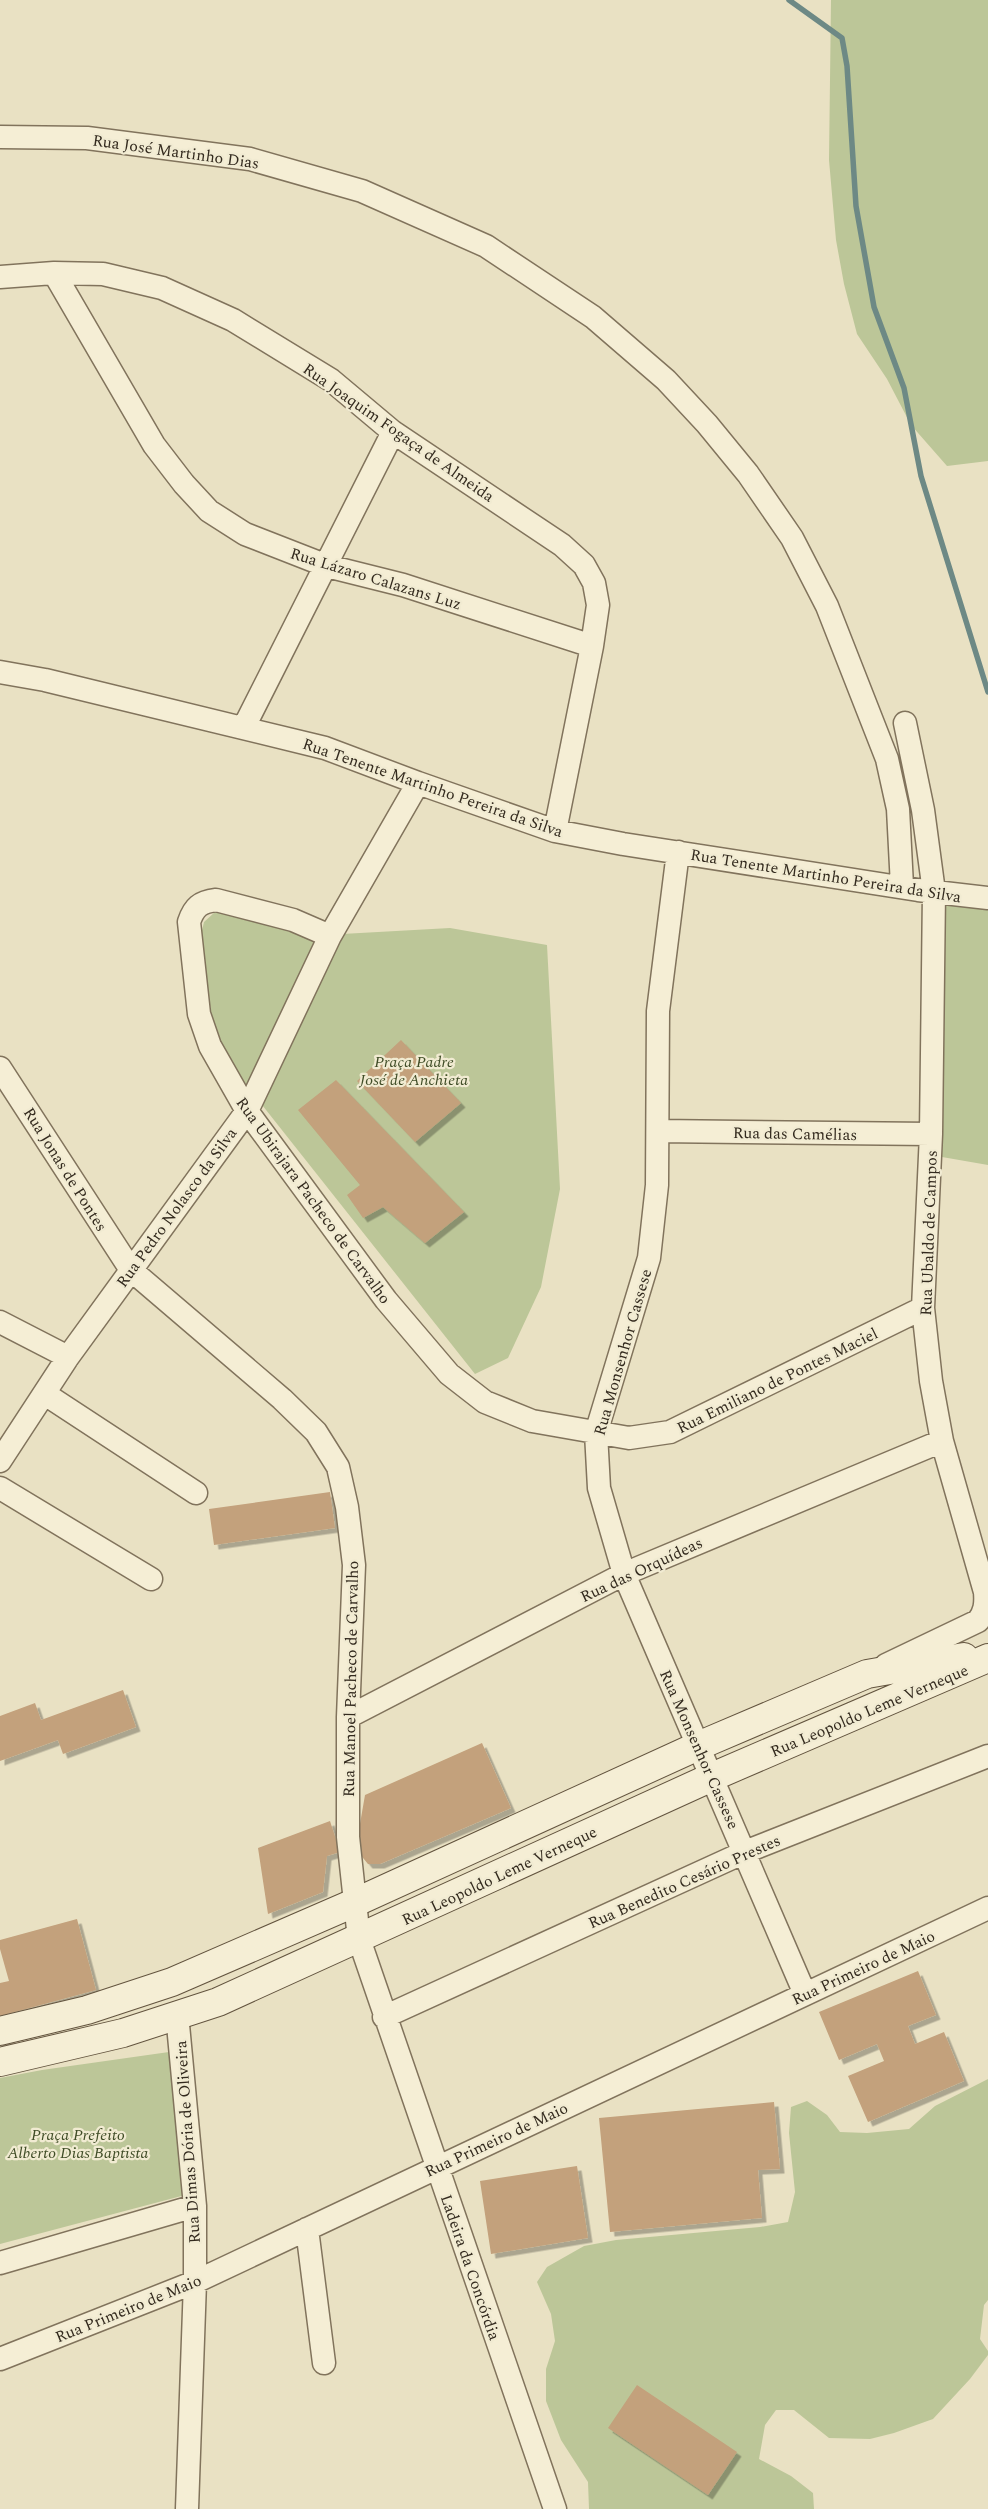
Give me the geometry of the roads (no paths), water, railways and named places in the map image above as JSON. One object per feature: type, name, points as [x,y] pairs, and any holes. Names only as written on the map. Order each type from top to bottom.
[{"type":"main road","name":"Rua Leopoldo Leme Verneque","points":[[0,2031],[78,2013],[145,1992],[354,1904],[698,1746],[867,1674],[988,1653]]},
{"type":"main road","name":"Rua Leopoldo Leme Verneque","points":[[0,2062],[123,2033],[218,2002],[358,1940],[712,1777],[988,1658]]},
{"type":"street","name":"Rua José Martinho Dias","points":[[0,137],[87,138],[250,159],[362,191],[486,246],[593,317],[666,380],[748,474],[792,538],[827,606],[887,759],[898,809],[902,886]]},
{"type":"street","name":"Rua Joaquim Fogaça de Almeida","points":[[0,276],[54,273],[103,274],[162,288],[233,320],[330,380],[394,432],[562,545],[584,565],[594,583],[598,605],[592,646],[555,831]]},
{"type":"street","name":"Rua Lázaro Calazans Luz","points":[[54,273],[154,445],[184,484],[209,511],[245,534],[327,566],[403,585],[592,646]]},
{"type":"street","points":[[244,727],[394,432]]},
{"type":"street","name":"Rua Tenente Martinho Pereira da Silva","points":[[0,672],[45,680],[325,748],[418,784],[555,831],[934,892],[988,898]]},
{"type":"street","name":"Rua Ubaldo de Campos","points":[[867,1674],[978,1622],[984,1614],[986,1592],[942,1441],[931,1381],[923,1308],[931,1134],[934,892],[922,810],[905,723]]},
{"type":"street","name":"Rua Pedro Nolasco da Silva","points":[[0,1461],[68,1357],[246,1111],[330,936],[418,784]]},
{"type":"street","name":"Rua Monsenhor Cassese","points":[[678,852],[658,1011],[657,1185],[649,1258],[596,1433],[599,1488],[624,1574],[805,1994]]},
{"type":"street","name":"Rua Ubirajara Pacheco de Carvalho","points":[[330,936],[292,920],[216,900],[203,901],[193,909],[189,922],[199,1014],[210,1046],[246,1111],[386,1300],[449,1374],[485,1402],[532,1421],[596,1433]]},
{"type":"street","name":"Rua Jonas de Pontes","points":[[0,1068],[130,1270]]},
{"type":"street","name":"Rua das Camélias","points":[[658,1131],[931,1134]]},
{"type":"street","name":"Rua Manoel Pacheco de Carvalho","points":[[130,1270],[282,1399],[316,1432],[338,1467],[348,1507],[354,1565],[348,1717],[348,1837],[358,1940]]},
{"type":"street","name":"Rua Emiliano de Pontes Maciel","points":[[596,1433],[629,1438],[670,1432],[923,1308]]},
{"type":"street","points":[[0,1322],[68,1357]]},
{"type":"street","points":[[45,1394],[196,1493]]},
{"type":"street","name":"Rua das Orquídeas","points":[[348,1717],[624,1574],[942,1441]]},
{"type":"street","points":[[0,1488],[151,1579]]},
{"type":"street","name":"Rua Benedito Cesário Prestes","points":[[384,2017],[745,1852],[988,1756]]},
{"type":"street","name":"Rua Primeiro de Maio","points":[[0,2359],[195,2282],[988,1908]]},
{"type":"street","name":"Ladeira da Concórdia","points":[[358,1940],[556,2509]]},
{"type":"street","name":"Rua Dimas Dória de Oliveira","points":[[177,2014],[195,2206],[195,2282],[187,2509]]},
{"type":"street","points":[[0,2263],[195,2206]]},
{"type":"street","points":[[307,2229],[324,2363]]},
{"type":"waterway","points":[[789,0],[842,38],[847,66],[856,206],[874,307],[904,388],[921,476],[988,692]]},
{"type":"park label","name":"Praça Padre José de Anchieta","points":[[414,1070]]},
{"type":"park label","name":"Praça Prefeito Alberto Dias Baptista","points":[[78,2143]]}]
